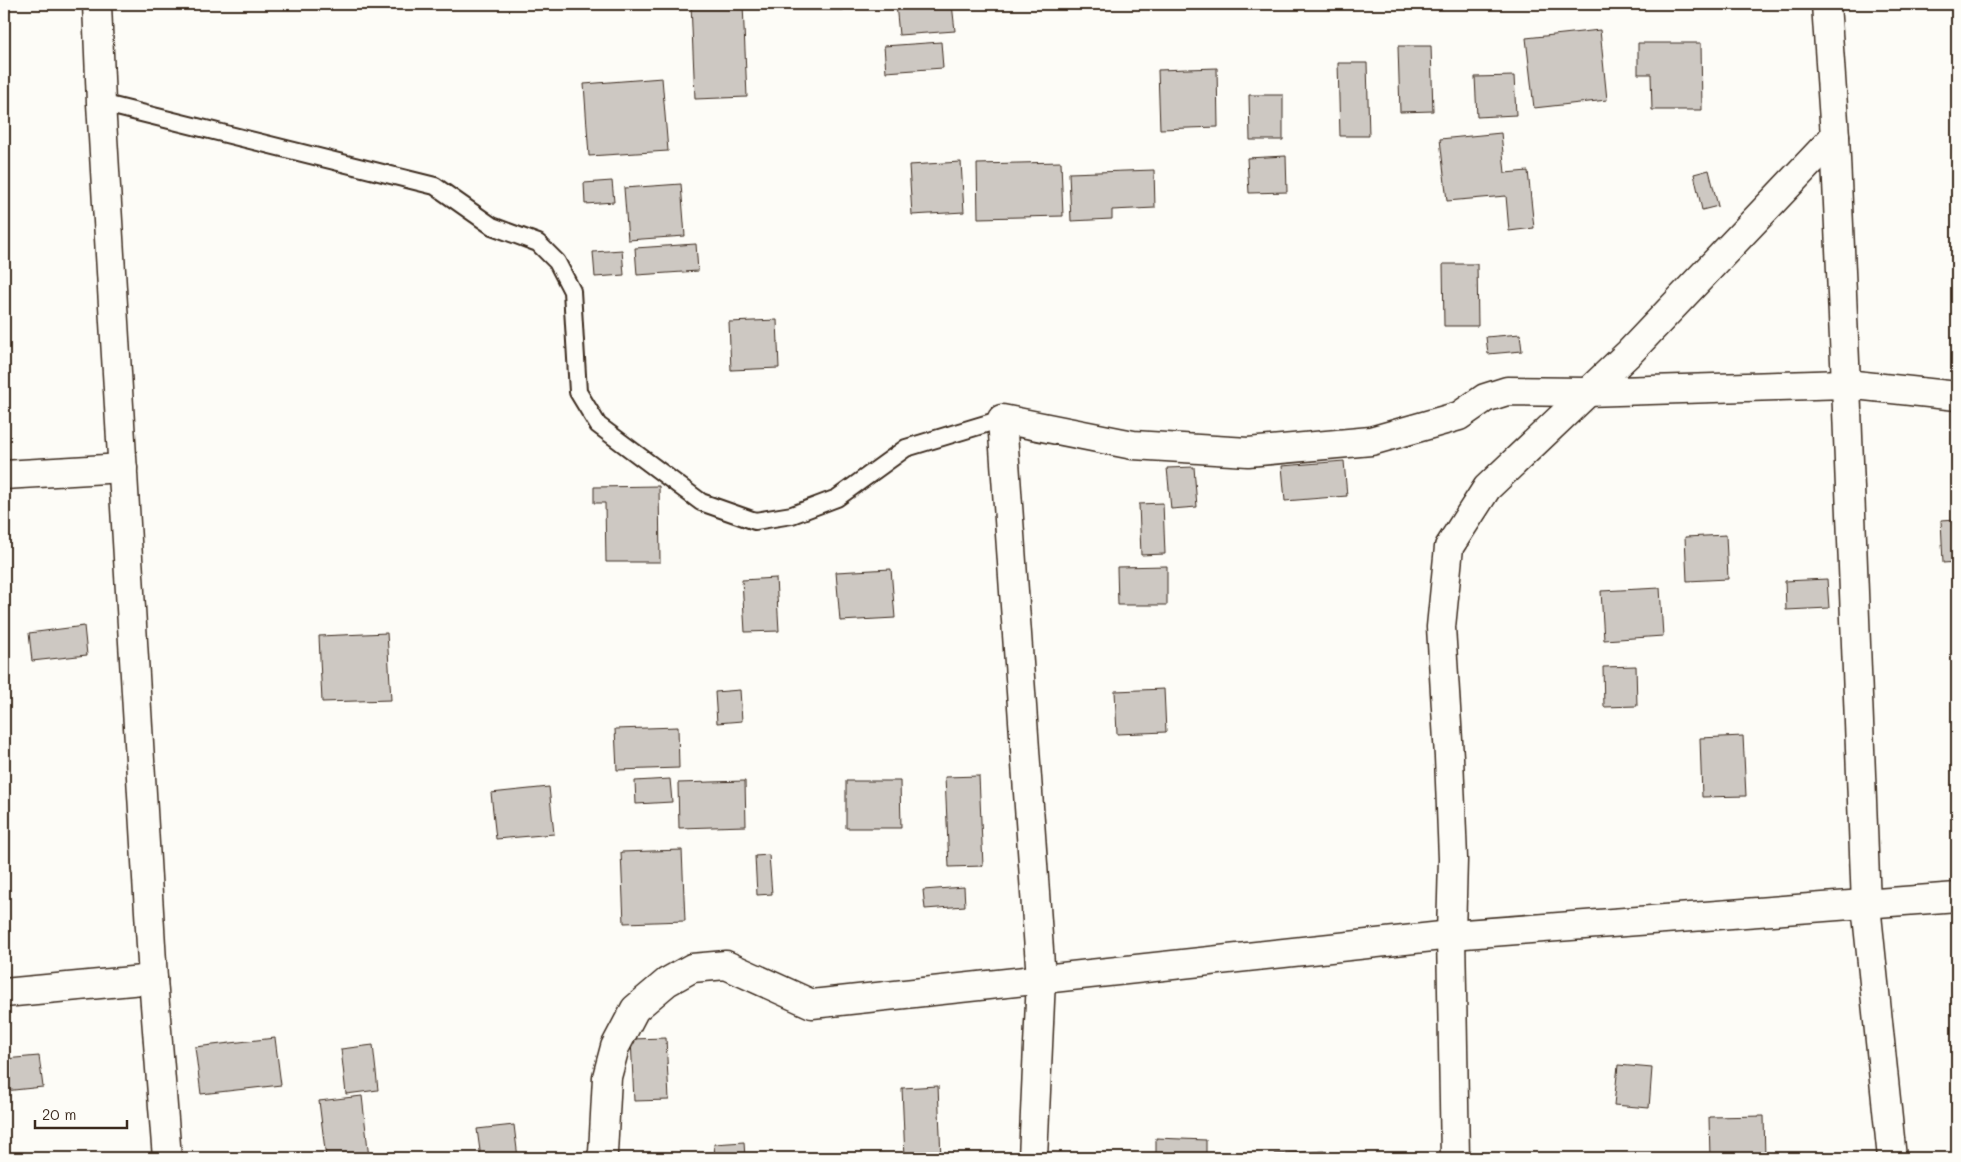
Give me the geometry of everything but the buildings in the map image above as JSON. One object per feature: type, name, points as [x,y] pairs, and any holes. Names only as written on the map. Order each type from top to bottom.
[{"type":"street","points":[[97,4],[101,103],[153,979],[167,1158]]},
{"type":"street","points":[[1826,4],[1835,136],[1866,904],[1892,1158]]},
{"type":"street","points":[[1455,1158],[1450,935],[1452,850],[1449,757],[1441,627],[1449,547],[1487,488],[1629,353],[1835,136]]},
{"type":"street","points":[[1033,1158],[1041,979],[1002,419],[1133,445],[1248,452],[1371,441],[1459,416],[1485,398],[1507,391],[1586,392],[1846,384],[1957,396]]},
{"type":"street","points":[[4,475],[123,468]]},
{"type":"street","points":[[601,1158],[603,1153],[608,1077],[615,1047],[635,1009],[667,982],[692,968],[726,965],[812,1004],[1450,935],[1957,896]]},
{"type":"street","points":[[4,993],[153,979]]},
{"type":"lane","points":[[101,103],[435,186],[492,226],[538,243],[557,262],[572,291],[578,392],[598,426],[700,502],[755,521],[792,515],[837,498],[906,448],[1002,419]]}]
